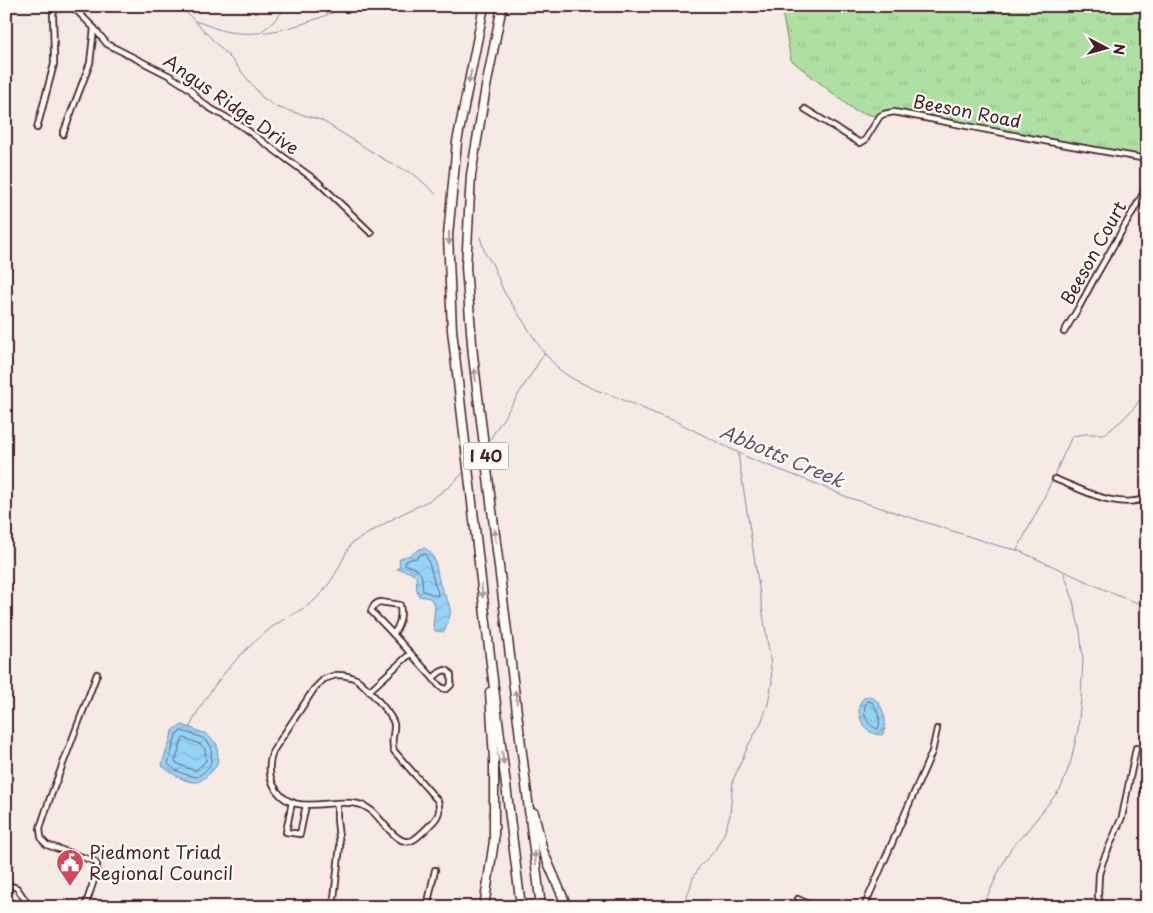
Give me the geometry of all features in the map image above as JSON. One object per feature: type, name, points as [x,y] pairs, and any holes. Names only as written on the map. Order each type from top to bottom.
[{"type":"highway","name":"I 40","points":[[484,6],[457,142],[448,235],[452,330],[521,907]]},
{"type":"highway","name":"I 40","points":[[502,6],[471,175],[466,267],[474,365],[541,907]]},
{"type":"highway","points":[[484,907],[494,841],[494,759],[486,623]]},
{"type":"highway","points":[[520,735],[543,851],[568,907]]},
{"type":"street","points":[[37,128],[54,64],[53,14],[56,6]]},
{"type":"street","name":"Angus Ridge Drive","points":[[72,6],[107,44],[170,76],[190,89],[208,107],[240,126],[318,182],[371,233]]},
{"type":"street","points":[[64,134],[90,63],[94,28]]},
{"type":"street","name":"Beeson Road","points":[[805,109],[860,143],[865,140],[880,116],[894,112],[1147,159]]},
{"type":"street","name":"Beeson Court","points":[[1064,332],[1147,186]]},
{"type":"street","points":[[1055,479],[1114,501],[1132,502],[1147,498]]},
{"type":"street","points":[[393,634],[398,629],[401,619],[400,605],[376,603],[371,611],[441,688],[447,689],[451,685],[451,675],[448,671],[440,672],[432,678]]},
{"type":"street","points":[[368,691],[410,654]]},
{"type":"street","points":[[85,907],[97,871],[97,864],[94,861],[47,844],[41,837],[40,828],[97,674]]},
{"type":"street","points":[[343,675],[356,679],[392,717],[394,726],[392,743],[394,751],[437,798],[440,811],[435,820],[414,839],[405,841],[397,838],[376,815],[364,806],[350,803],[306,805],[292,802],[282,796],[271,779],[269,764],[274,751],[314,689],[324,679],[343,675]]},
{"type":"street","points":[[864,907],[932,752],[937,729]]},
{"type":"street","points":[[1101,907],[1098,896],[1099,874],[1122,818],[1136,748]]},
{"type":"street","points":[[292,802],[286,832],[300,834],[306,805]]},
{"type":"street","points":[[333,907],[340,846],[337,804]]},
{"type":"street","points":[[427,907],[434,870]]},
{"type":"street","points":[[6,884],[17,888],[30,907]]},
{"type":"street","points":[[798,899],[815,907]]},
{"type":"green space","points":[[781,6],[1147,6],[1147,159],[894,112],[879,117],[855,111],[791,60]]},
{"type":"water","points":[[424,548],[429,551],[434,559],[441,587],[448,600],[450,615],[444,632],[435,631],[433,626],[435,605],[430,598],[419,596],[415,575],[397,569],[400,566],[400,559]]},
{"type":"water","points":[[869,696],[878,702],[885,719],[882,735],[870,732],[861,721],[859,706],[864,698]]},
{"type":"water","points":[[183,725],[206,734],[217,744],[218,759],[216,765],[210,773],[197,782],[183,779],[162,766],[172,732]]},
{"type":"waterway","name":"Abbotts Creek","points":[[177,6],[188,14],[233,61],[262,97],[276,107],[321,120],[385,160],[415,175],[436,194]]},
{"type":"waterway","points":[[262,31],[288,6]]},
{"type":"waterway","points":[[196,21],[229,32],[259,33],[289,28],[346,6]]},
{"type":"waterway","name":"Abbotts Creek","points":[[480,237],[485,253],[492,263],[504,292],[544,353],[561,371],[573,379],[675,421],[751,459],[847,497],[999,546],[1017,550],[1121,597],[1147,606]]},
{"type":"waterway","points":[[487,444],[544,354]]},
{"type":"waterway","points":[[1017,550],[1043,500],[1072,436],[1105,434],[1134,408],[1147,389]]},
{"type":"waterway","points":[[472,463],[482,451]]},
{"type":"waterway","points":[[684,907],[693,878],[700,866],[713,853],[724,834],[730,815],[733,780],[749,744],[761,723],[768,704],[772,681],[738,454]]},
{"type":"waterway","points":[[190,727],[215,685],[238,658],[275,625],[304,608],[320,595],[334,576],[352,543],[396,517],[432,499],[450,486],[466,470]]},
{"type":"waterway","points":[[981,907],[1011,848],[1061,788],[1071,761],[1078,729],[1083,659],[1080,631],[1064,573]]},
{"type":"place","name":"Piedmont Triad Regional Council","points":[[70,887]]}]
